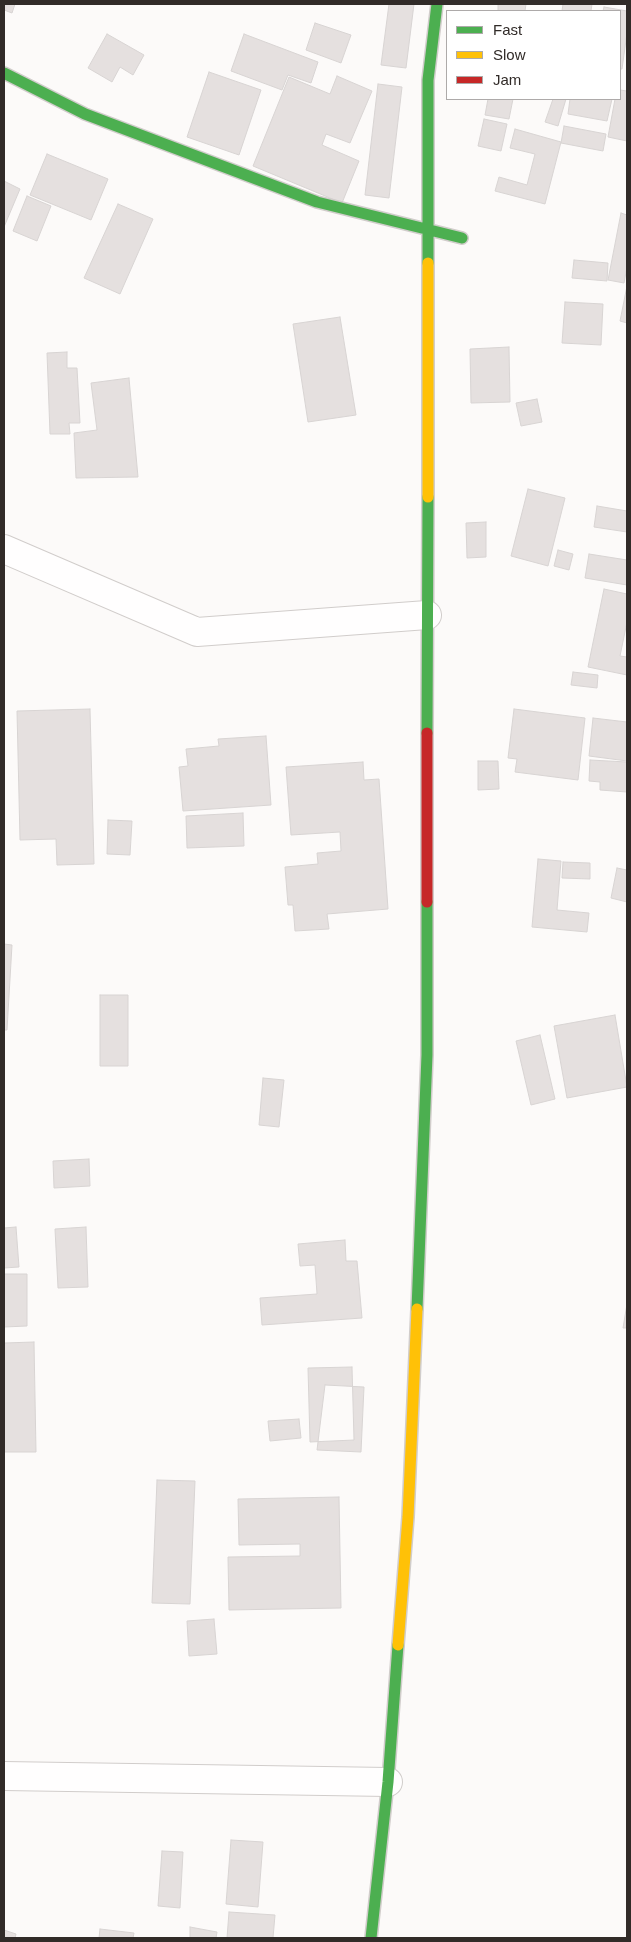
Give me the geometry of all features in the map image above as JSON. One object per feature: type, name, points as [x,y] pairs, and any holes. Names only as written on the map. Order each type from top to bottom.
[{"type":"street","points":[[371,1938],[388,1782],[408,1517],[427,1055],[428,80],[437,4]]},
{"type":"street","points":[[4,73],[85,114],[318,202],[462,238]]},
{"type":"street","points":[[4,548],[197,632],[428,616]]},
{"type":"street","points":[[4,1776],[388,1782]]},
{"type":"building","points":[[4,4],[15,4],[12,13],[4,10]]},
{"type":"building","points":[[389,4],[414,4],[406,68],[381,65]]},
{"type":"building","points":[[498,4],[526,4],[525,10],[498,10]]},
{"type":"building","points":[[563,4],[592,4],[591,10],[562,10]]},
{"type":"building","points":[[604,7],[627,11],[627,33],[622,69],[621,10],[603,10]]},
{"type":"building","points":[[315,23],[351,35],[341,63],[306,50]]},
{"type":"building","points":[[107,34],[144,55],[133,75],[120,67],[112,82],[88,68]]},
{"type":"building","points":[[244,34],[318,62],[311,83],[288,75],[282,90],[231,71]]},
{"type":"building","points":[[209,72],[261,90],[239,155],[187,137]]},
{"type":"building","points":[[337,76],[372,91],[350,143],[326,134],[322,145],[359,161],[342,203],[253,166],[289,77],[330,94]]},
{"type":"building","points":[[378,84],[402,87],[389,198],[365,195]]},
{"type":"building","points":[[621,90],[627,91],[627,141],[608,137],[615,100],[621,100]]},
{"type":"building","points":[[488,100],[513,100],[509,119],[485,115]]},
{"type":"building","points":[[553,100],[566,100],[558,126],[545,122]]},
{"type":"building","points":[[570,100],[612,100],[607,121],[568,114]]},
{"type":"building","points":[[484,119],[507,124],[501,151],[478,146]]},
{"type":"building","points":[[564,126],[606,134],[603,151],[561,143]]},
{"type":"building","points":[[515,129],[561,142],[545,204],[495,191],[499,177],[527,185],[535,154],[510,148]]},
{"type":"building","points":[[47,154],[108,179],[91,220],[30,195]]},
{"type":"building","points":[[4,181],[20,189],[4,227]]},
{"type":"building","points":[[27,196],[51,206],[37,241],[13,231]]},
{"type":"building","points":[[118,204],[153,219],[120,294],[84,278]]},
{"type":"building","points":[[621,213],[627,215],[627,267],[624,283],[608,280]]},
{"type":"building","points":[[574,260],[608,263],[607,281],[572,278]]},
{"type":"building","points":[[627,286],[627,323],[620,321]]},
{"type":"building","points":[[565,302],[603,304],[601,345],[562,343]]},
{"type":"building","points":[[340,317],[356,415],[308,422],[293,324]]},
{"type":"building","points":[[509,347],[510,402],[471,403],[470,349]]},
{"type":"building","points":[[67,352],[67,368],[77,368],[80,423],[69,423],[70,434],[50,434],[47,353]]},
{"type":"building","points":[[129,378],[138,477],[76,478],[74,433],[97,430],[91,383]]},
{"type":"building","points":[[537,399],[542,422],[521,426],[516,403]]},
{"type":"building","points":[[528,489],[565,498],[548,566],[511,556]]},
{"type":"building","points":[[597,506],[627,511],[627,532],[594,527]]},
{"type":"building","points":[[486,522],[486,557],[467,558],[466,523]]},
{"type":"building","points":[[558,550],[573,554],[569,570],[554,566]]},
{"type":"building","points":[[589,554],[627,560],[627,585],[585,578]]},
{"type":"building","points":[[604,589],[627,594],[627,622],[620,656],[627,657],[627,675],[588,667]]},
{"type":"building","points":[[573,672],[598,675],[597,688],[571,685]]},
{"type":"building","points":[[90,709],[94,864],[57,865],[56,839],[20,840],[17,711]]},
{"type":"building","points":[[514,709],[585,718],[578,780],[515,772],[517,759],[508,758]]},
{"type":"building","points":[[593,718],[627,722],[627,761],[589,756]]},
{"type":"building","points":[[266,736],[271,805],[183,811],[179,767],[188,766],[186,749],[219,746],[218,739]]},
{"type":"building","points":[[590,760],[627,762],[627,792],[600,790],[600,782],[589,781]]},
{"type":"building","points":[[478,761],[498,761],[499,789],[478,790]]},
{"type":"building","points":[[363,762],[364,780],[379,779],[388,909],[327,914],[329,929],[295,931],[293,905],[288,905],[285,867],[318,864],[317,853],[341,851],[340,832],[291,835],[286,767]]},
{"type":"building","points":[[243,813],[244,846],[187,848],[186,816]]},
{"type":"building","points":[[108,820],[132,821],[130,855],[107,854]]},
{"type":"building","points":[[538,859],[561,861],[557,910],[589,913],[587,932],[532,927]]},
{"type":"building","points":[[563,862],[590,863],[590,879],[562,878]]},
{"type":"building","points":[[617,868],[627,870],[627,902],[611,898]]},
{"type":"building","points":[[4,944],[12,945],[7,1030],[4,1030]]},
{"type":"building","points":[[100,995],[128,995],[128,1066],[100,1066]]},
{"type":"building","points":[[615,1015],[627,1087],[567,1098],[554,1026]]},
{"type":"building","points":[[540,1035],[555,1099],[531,1105],[516,1041]]},
{"type":"building","points":[[263,1078],[284,1080],[279,1127],[259,1125]]},
{"type":"building","points":[[89,1159],[90,1186],[54,1188],[53,1161]]},
{"type":"building","points":[[16,1227],[19,1267],[4,1268],[4,1228]]},
{"type":"building","points":[[86,1227],[88,1287],[58,1288],[55,1229]]},
{"type":"building","points":[[345,1240],[346,1261],[357,1261],[362,1318],[262,1325],[260,1298],[317,1294],[315,1265],[300,1266],[298,1244]]},
{"type":"building","points":[[4,1274],[27,1274],[27,1326],[4,1327]]},
{"type":"building","points":[[627,1304],[627,1328],[623,1328]]},
{"type":"building","points":[[34,1342],[36,1452],[4,1452],[4,1343]]},
{"type":"building","points":[[352,1367],[354,1440],[310,1442],[308,1368]]},
{"type":"building","points":[[325,1385],[364,1387],[361,1452],[317,1450]]},
{"type":"building","points":[[299,1419],[301,1438],[270,1441],[268,1421]]},
{"type":"building","points":[[157,1480],[195,1481],[190,1604],[152,1603]]},
{"type":"building","points":[[339,1497],[341,1608],[229,1610],[228,1557],[300,1556],[300,1544],[239,1545],[238,1499]]},
{"type":"building","points":[[214,1619],[217,1654],[189,1656],[187,1621]]},
{"type":"building","points":[[231,1840],[263,1842],[258,1907],[226,1904]]},
{"type":"building","points":[[162,1851],[183,1852],[180,1908],[158,1906]]},
{"type":"building","points":[[229,1912],[275,1915],[273,1938],[227,1938]]},
{"type":"building","points":[[190,1927],[217,1932],[216,1938],[190,1938]]},
{"type":"building","points":[[100,1929],[134,1933],[133,1938],[99,1938]]},
{"type":"building","points":[[4,1930],[16,1934],[15,1938],[4,1938]]},
{"type":"traffic: fast","points":[[428,263],[428,80],[437,4]]},
{"type":"traffic: fast","points":[[4,73],[85,114],[317,202],[462,238]]},
{"type":"traffic: fast","points":[[427,733],[428,497]]},
{"type":"traffic: fast","points":[[417,1309],[427,1055],[427,902]]},
{"type":"traffic: fast","points":[[371,1938],[388,1782],[398,1645]]},
{"type":"traffic: slow","points":[[428,263],[428,497]]},
{"type":"traffic: slow","points":[[398,1645],[408,1517],[417,1309]]},
{"type":"traffic: jam","points":[[427,733],[427,902]]}]
